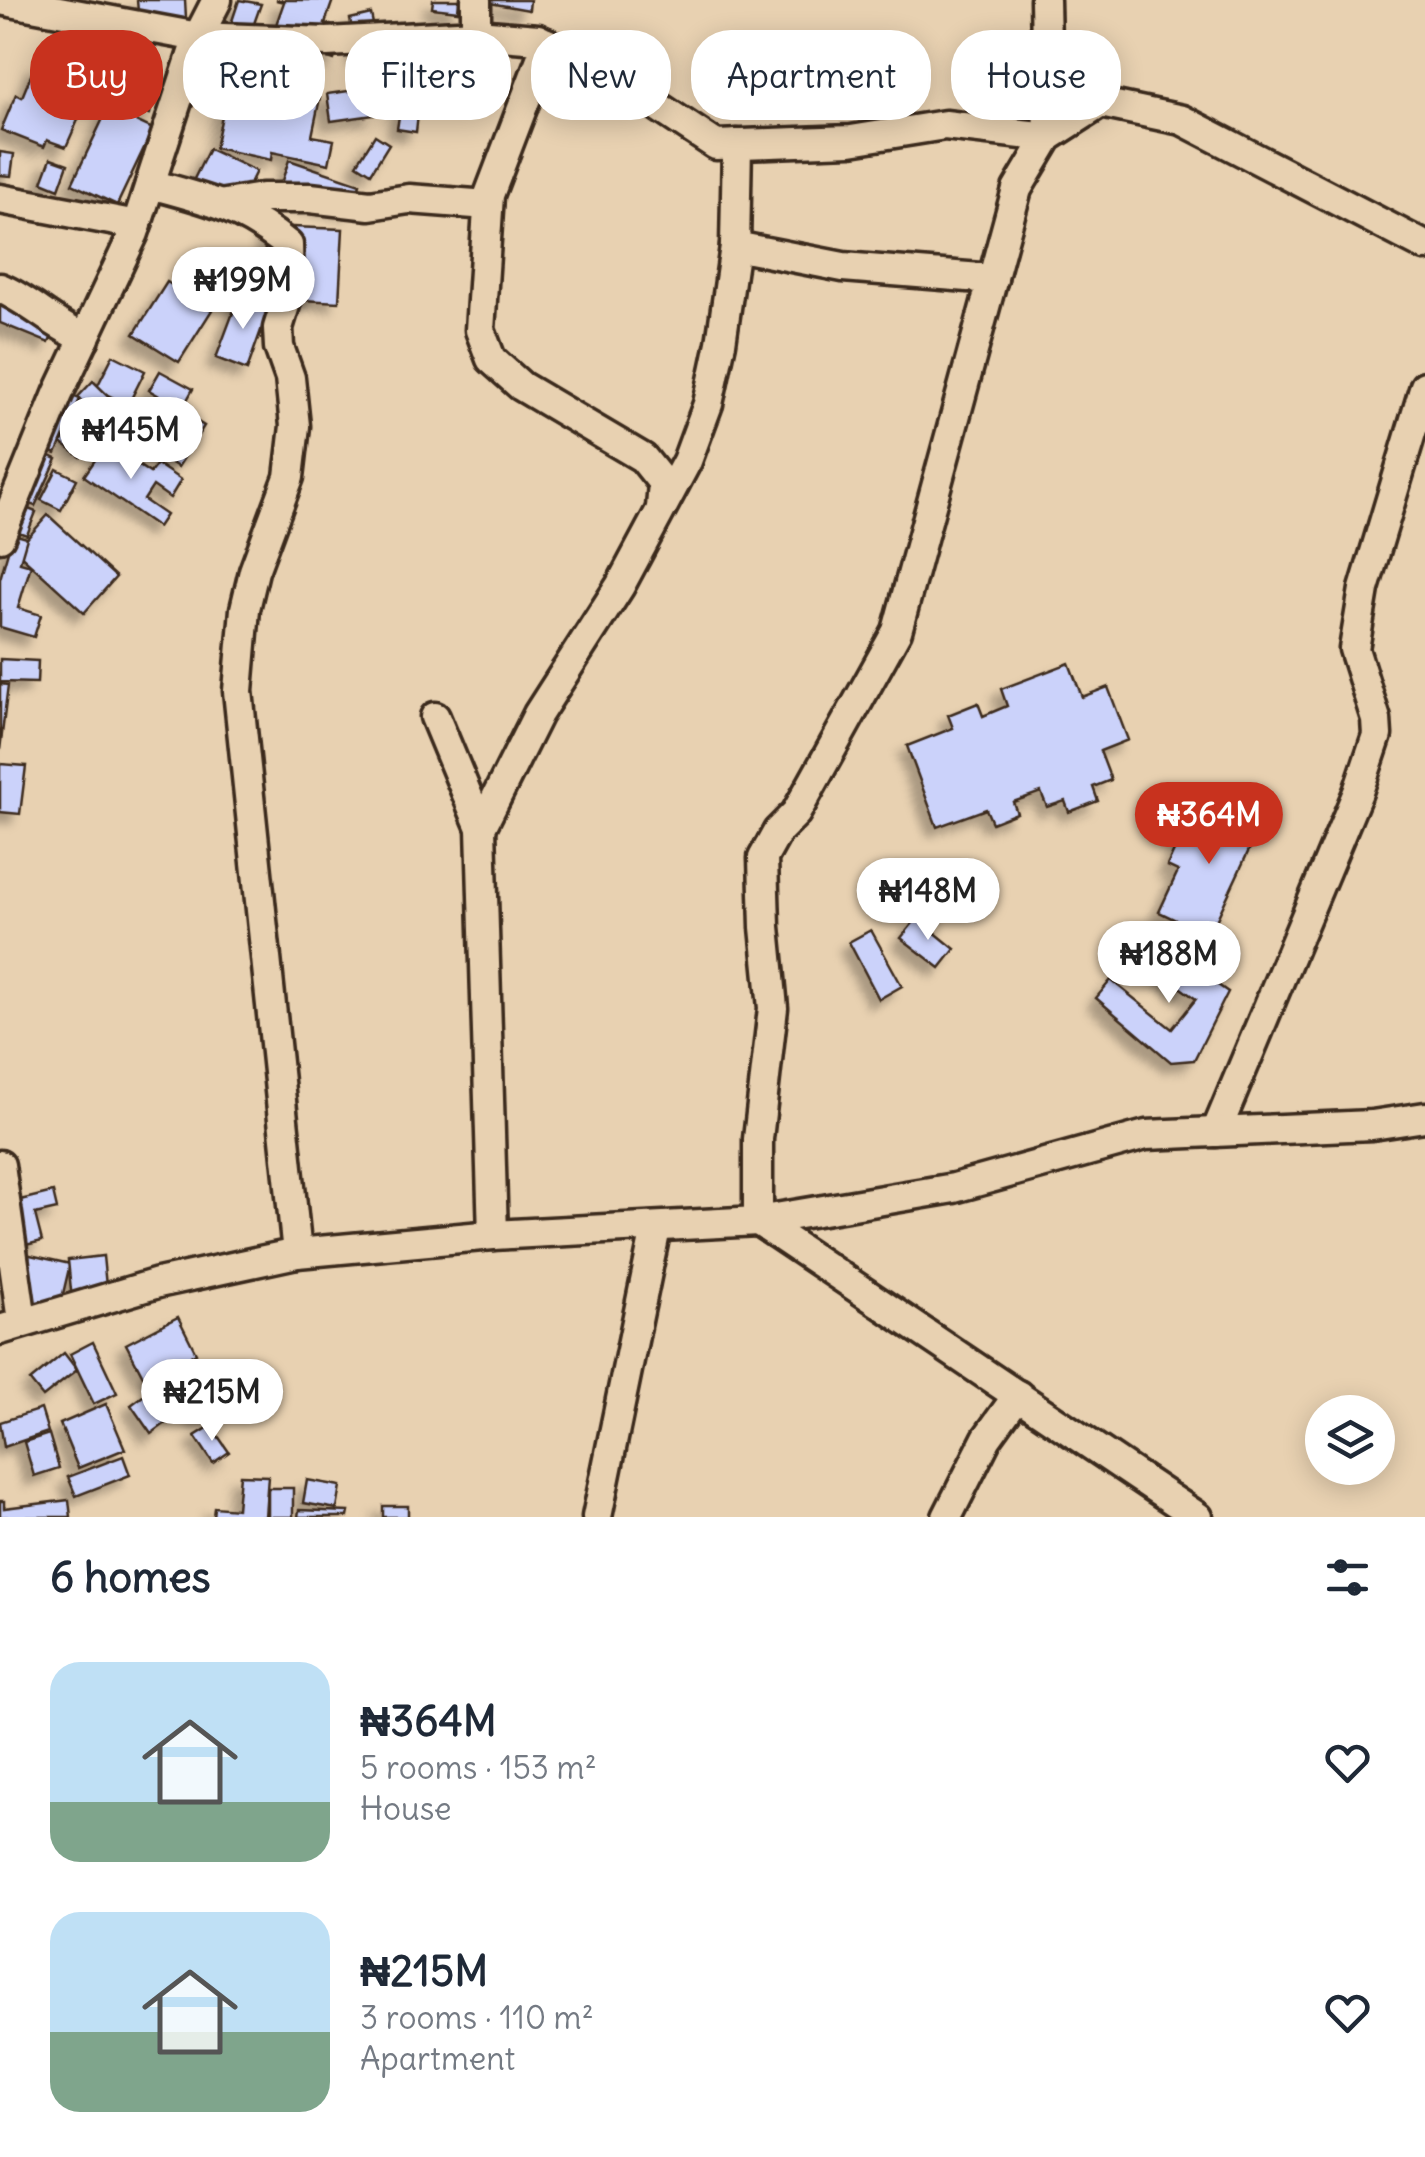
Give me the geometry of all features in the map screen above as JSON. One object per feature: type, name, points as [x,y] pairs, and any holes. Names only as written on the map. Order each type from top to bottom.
[{"type":"street","points":[[0,0],[183,34]]},
{"type":"street","points":[[202,30],[217,0]]},
{"type":"street","points":[[476,0],[476,30]]},
{"type":"street","points":[[1046,0],[1048,137]]},
{"type":"street","points":[[0,537],[84,338],[137,225],[183,83]]},
{"type":"street","points":[[531,88],[488,205],[480,330],[491,360],[521,386],[642,458],[663,484],[661,510]]},
{"type":"street","points":[[758,1221],[758,1139],[773,1008],[763,858],[778,830],[796,813],[897,632],[1017,189],[1048,137],[1101,103],[1182,120],[1425,246]]},
{"type":"street","points":[[671,115],[716,145],[851,140],[945,124],[1048,137]]},
{"type":"street","points":[[481,828],[538,714],[620,586],[687,461],[708,404],[734,246],[737,144]]},
{"type":"street","points":[[150,184],[224,204],[288,245],[289,292],[278,328],[279,347],[290,378],[295,426],[290,477],[254,571],[245,609],[238,691],[297,1253]]},
{"type":"street","points":[[224,204],[262,198],[310,198],[370,204],[409,199],[488,205]]},
{"type":"street","points":[[0,199],[137,225]]},
{"type":"street","points":[[734,246],[843,267],[992,279]]},
{"type":"street","points":[[0,288],[59,328],[84,338]]},
{"type":"street","points":[[1216,1132],[1350,810],[1377,735],[1376,719],[1354,650],[1364,590],[1425,386]]},
{"type":"street","points":[[435,717],[481,828],[493,1235]]},
{"type":"street","points":[[0,1165],[11,1326],[158,1283],[297,1253],[493,1235],[758,1221],[954,1188],[1146,1135],[1372,1125],[1425,1117]]},
{"type":"street","points":[[758,1221],[1198,1517]]},
{"type":"street","points":[[597,1517],[656,1228]]},
{"type":"street","points":[[948,1517],[987,1438],[1018,1396]]},
{"type":"building","points":[[137,0],[185,0],[186,18],[139,23]]},
{"type":"building","points":[[239,0],[261,4],[252,30],[229,30]]},
{"type":"building","points":[[276,0],[333,0],[325,23],[344,30],[334,60],[325,57],[325,30],[274,30],[284,2]]},
{"type":"building","points":[[433,0],[459,0],[458,11],[432,8]]},
{"type":"building","points":[[473,0],[530,0],[529,10]]},
{"type":"building","points":[[371,14],[374,30],[352,30],[350,19]]},
{"type":"building","points":[[30,78],[30,120],[78,120],[66,147],[47,140],[44,147],[1,130],[16,94],[22,97]]},
{"type":"building","points":[[345,91],[345,119],[331,121],[327,94]]},
{"type":"building","points":[[102,120],[134,120],[153,129],[117,205],[72,184]]},
{"type":"building","points":[[221,120],[315,120],[312,136],[334,140],[329,164],[272,152],[271,160],[215,148]]},
{"type":"building","points":[[398,120],[417,120],[416,132],[397,129]]},
{"type":"building","points":[[375,135],[389,144],[371,173],[357,164]]},
{"type":"building","points":[[209,149],[256,171],[237,210],[190,187]]},
{"type":"building","points":[[0,152],[14,154],[11,176],[0,175]]},
{"type":"building","points":[[51,158],[68,164],[59,189],[42,182]]},
{"type":"building","points":[[289,160],[360,184],[352,209],[276,198]]},
{"type":"building","points":[[266,226],[343,229],[339,302],[283,299],[284,264],[264,264]]},
{"type":"building","points":[[242,271],[267,276],[262,297],[237,292]]},
{"type":"building","points":[[167,282],[212,310],[179,362],[134,334]]},
{"type":"building","points":[[0,290],[61,315],[49,343],[0,323]]},
{"type":"building","points":[[240,294],[270,305],[247,370],[216,358]]},
{"type":"building","points":[[113,355],[145,371],[128,405],[96,389]]},
{"type":"building","points":[[160,371],[193,389],[182,409],[149,390]]},
{"type":"building","points":[[93,381],[133,420],[118,436],[77,398]]},
{"type":"building","points":[[65,393],[80,399],[56,454],[41,448]]},
{"type":"building","points":[[145,410],[171,426],[180,411],[204,426],[178,467],[129,436]]},
{"type":"building","points":[[82,412],[102,425],[81,457],[61,443]]},
{"type":"building","points":[[106,444],[150,473],[157,464],[181,480],[170,498],[153,486],[144,500],[166,515],[158,527],[84,476]]},
{"type":"building","points":[[38,450],[57,459],[35,506],[16,497]]},
{"type":"building","points":[[57,469],[77,479],[61,510],[41,500]]},
{"type":"building","points":[[21,506],[36,512],[27,535],[12,530]]},
{"type":"building","points":[[48,515],[116,577],[84,613],[16,551]]},
{"type":"building","points":[[13,534],[27,538],[20,562],[31,565],[18,608],[41,615],[34,637],[0,627],[0,579]]},
{"type":"building","points":[[0,659],[38,661],[37,683],[0,682]]},
{"type":"building","points":[[1069,663],[1082,697],[1108,687],[1128,740],[1100,751],[1111,780],[1093,787],[1098,801],[1069,812],[1065,801],[1047,807],[1041,792],[1013,802],[1017,813],[992,823],[986,809],[937,827],[907,746],[953,728],[948,715],[978,703],[983,716],[1007,706],[1001,689]]},
{"type":"building","points":[[0,684],[8,685],[0,750]]},
{"type":"building","points":[[0,764],[26,766],[20,814],[0,812]]},
{"type":"building","points":[[1211,799],[1262,822],[1209,936],[1159,912],[1178,871],[1167,866],[1179,840],[1190,845]]},
{"type":"building","points":[[917,918],[955,949],[940,968],[901,938]]},
{"type":"building","points":[[871,930],[902,986],[879,999],[849,942]]},
{"type":"building","points":[[1147,936],[1228,992],[1194,1060],[1171,1062],[1096,998],[1111,980],[1172,1029],[1196,999],[1134,954]]},
{"type":"building","points":[[53,1192],[57,1209],[35,1214],[42,1241],[22,1246],[12,1202]]},
{"type":"building","points":[[17,1252],[70,1264],[59,1311],[6,1299]]},
{"type":"building","points":[[103,1256],[107,1296],[72,1300],[68,1260]]},
{"type":"building","points":[[178,1317],[196,1353],[145,1380],[126,1344]]},
{"type":"building","points":[[93,1342],[117,1393],[94,1404],[70,1354]]},
{"type":"building","points":[[64,1353],[77,1370],[43,1397],[30,1381]]},
{"type":"building","points":[[187,1363],[208,1392],[151,1434],[131,1405]]},
{"type":"building","points":[[229,1377],[240,1395],[201,1421],[190,1403]]},
{"type":"building","points":[[106,1404],[125,1449],[78,1468],[60,1424]]},
{"type":"building","points":[[41,1409],[48,1432],[4,1447],[0,1422]]},
{"type":"building","points":[[211,1426],[229,1452],[213,1463],[195,1436]]},
{"type":"building","points":[[49,1434],[59,1468],[34,1476],[24,1442]]},
{"type":"building","points":[[123,1456],[130,1475],[76,1496],[68,1477]]},
{"type":"building","points":[[240,1475],[268,1476],[265,1517],[213,1517],[214,1507],[237,1509]]},
{"type":"building","points":[[307,1480],[341,1486],[337,1509],[303,1503]]},
{"type":"building","points":[[268,1488],[293,1488],[293,1517],[268,1517]]},
{"type":"building","points":[[69,1500],[71,1517],[0,1517],[0,1501],[4,1501],[4,1508]]},
{"type":"building","points":[[383,1506],[408,1506],[408,1517],[383,1517]]},
{"type":"building","points":[[299,1510],[349,1512],[348,1517],[298,1517]]}]
